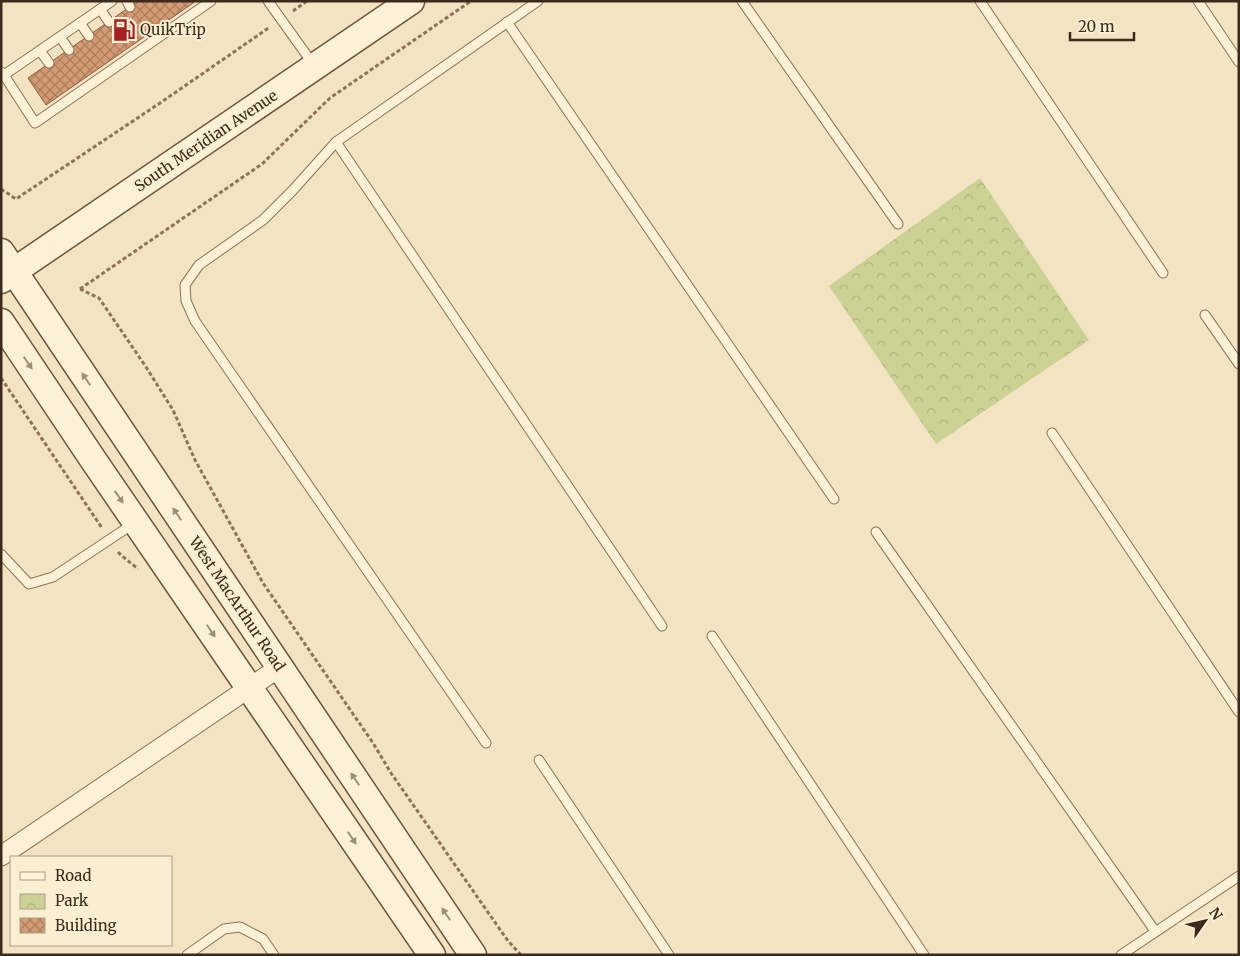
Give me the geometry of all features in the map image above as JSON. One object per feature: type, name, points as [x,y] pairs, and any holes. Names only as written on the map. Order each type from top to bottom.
[{"type":"street","name":"South Meridian Avenue","points":[[6,268],[411,1]]},
{"type":"street","name":"West MacArthur Road","points":[[6,268],[280,667],[473,955]]},
{"type":"street","points":[[1,322],[432,955]]},
{"type":"street","points":[[1,856],[280,667]]},
{"type":"lane","points":[[112,1],[2,75],[35,123],[70,94],[151,37],[192,9],[211,1]]},
{"type":"lane","points":[[268,1],[315,66]]},
{"type":"lane","points":[[486,743],[195,322],[186,301],[185,285],[199,265],[262,220],[336,142],[538,1]]},
{"type":"lane","points":[[742,1],[898,224]]},
{"type":"lane","points":[[980,1],[1163,273]]},
{"type":"lane","points":[[1198,1],[1239,62]]},
{"type":"lane","points":[[100,9],[109,22]]},
{"type":"lane","points":[[508,22],[834,499]]},
{"type":"lane","points":[[80,23],[89,36]]},
{"type":"lane","points":[[60,37],[69,50]]},
{"type":"lane","points":[[40,51],[49,63]]},
{"type":"lane","points":[[336,142],[662,626]]},
{"type":"lane","points":[[1205,315],[1239,364]]},
{"type":"lane","points":[[1052,433],[1239,712]]},
{"type":"lane","points":[[1,554],[29,584],[53,577],[136,522]]},
{"type":"lane","points":[[876,532],[1155,931]]},
{"type":"lane","points":[[712,636],[924,955]]},
{"type":"lane","points":[[539,760],[669,955]]},
{"type":"lane","points":[[1121,955],[1239,876]]},
{"type":"lane","points":[[187,955],[224,929],[240,927],[263,939],[274,955]]},
{"type":"path","points":[[1,189],[16,199],[163,102],[307,1]]},
{"type":"path","points":[[471,1],[330,98],[262,164],[80,289],[99,298],[146,367],[173,410],[195,460],[263,583],[508,941],[522,955]]},
{"type":"green space","points":[[980,178],[1089,340],[936,444],[829,286]]},
{"type":"building","points":[[138,1],[196,1],[46,105],[28,78]]},
{"type":"place","name":"QuikTrip","points":[[124,30]]}]
